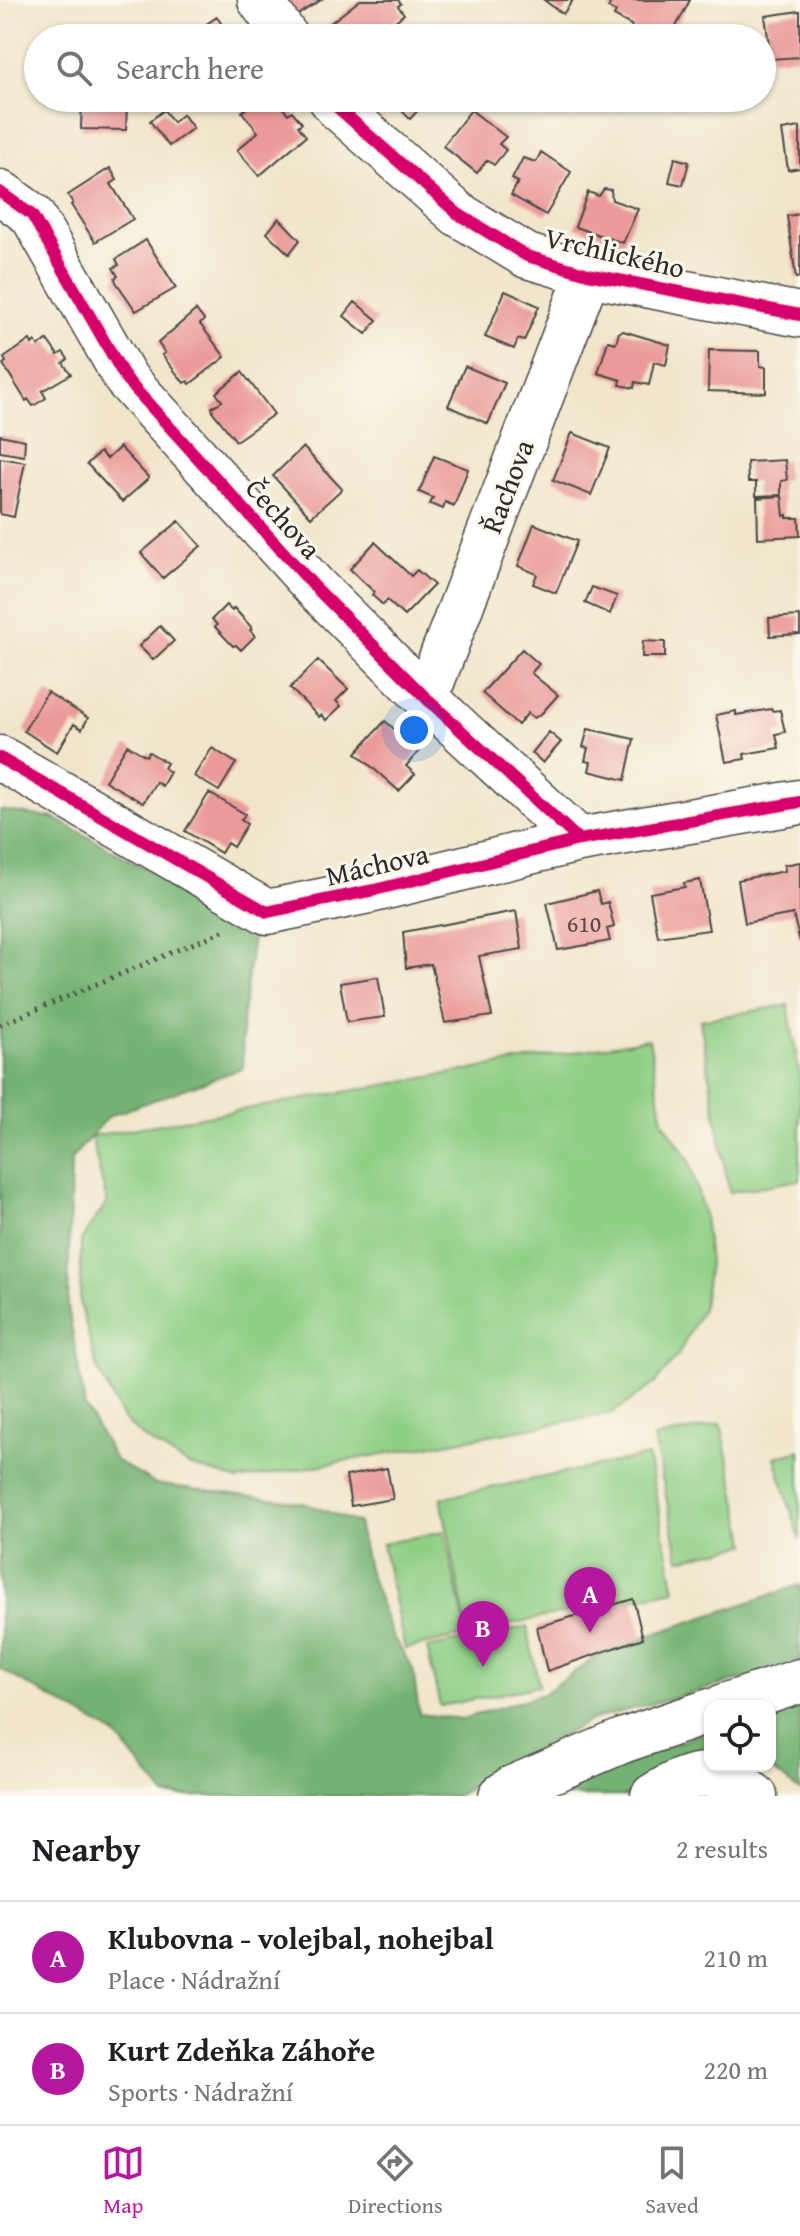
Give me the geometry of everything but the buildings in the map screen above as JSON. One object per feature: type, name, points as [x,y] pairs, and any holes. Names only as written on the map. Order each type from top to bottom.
[{"type":"street","points":[[260,0],[277,24]]},
{"type":"street","name":"Vrchlického","points":[[343,112],[458,214],[527,256],[588,274],[800,315]]},
{"type":"street","name":"Čechova","points":[[0,192],[32,215],[126,379],[315,587],[426,698],[579,840]]},
{"type":"street","name":"Řachova","points":[[426,698],[588,274]]},
{"type":"street","points":[[0,758],[267,912]]},
{"type":"street","name":"Máchova","points":[[267,912],[374,890],[579,840],[800,802]]},
{"type":"street","points":[[742,1700],[800,1681]]},
{"type":"street","points":[[501,1796],[512,1788],[622,1741],[704,1713]]},
{"type":"street","points":[[653,1796],[675,1783],[704,1773],[733,1780],[755,1796]]},
{"type":"path","points":[[0,1025],[267,912]]},
{"type":"green space","points":[[0,810],[54,818],[254,928],[242,1022],[243,1068],[109,1116],[71,1159],[68,1307],[85,1407],[115,1460],[155,1484],[304,1503],[358,1523],[368,1569],[392,1635],[413,1669],[419,1714],[462,1719],[543,1694],[606,1650],[800,1585],[800,1664],[591,1720],[456,1796],[165,1796],[115,1734],[0,1669]]},
{"type":"green space","points":[[788,1005],[800,1078],[800,1180],[729,1192],[700,1020]]},
{"type":"green space","points":[[649,1039],[663,1121],[689,1160],[704,1215],[709,1263],[703,1307],[678,1355],[655,1383],[613,1413],[238,1480],[188,1465],[144,1438],[123,1419],[97,1368],[80,1303],[81,1240],[107,1202],[91,1136]]},
{"type":"green space","points":[[721,1424],[747,1545],[679,1559],[654,1438]]},
{"type":"green space","points":[[800,1450],[800,1540],[775,1457]]},
{"type":"green space","points":[[648,1456],[675,1590],[468,1633],[441,1498]]},
{"type":"green space","points":[[444,1531],[467,1635],[405,1649],[382,1544]]},
{"type":"green space","points":[[527,1627],[539,1686],[440,1706],[427,1648]]},
{"type":"green space","points":[[800,1699],[800,1791],[774,1772],[776,1707]]},
{"type":"green space","points":[[704,1732],[704,1761],[640,1780],[627,1796],[541,1796]]},
{"type":"cycle path","points":[[343,112],[458,214],[527,256],[588,274],[800,315]]},
{"type":"cycle path","points":[[0,192],[32,215],[126,379],[315,587],[426,698],[579,840]]},
{"type":"cycle path","points":[[0,758],[267,912],[374,890],[579,840],[800,802]]},
{"type":"place","name":"Klubovna - volejbal, nohejbal","points":[[590,1633]]},
{"type":"place","name":"Kurt Zdeňka Záhoře","points":[[483,1667]]}]
